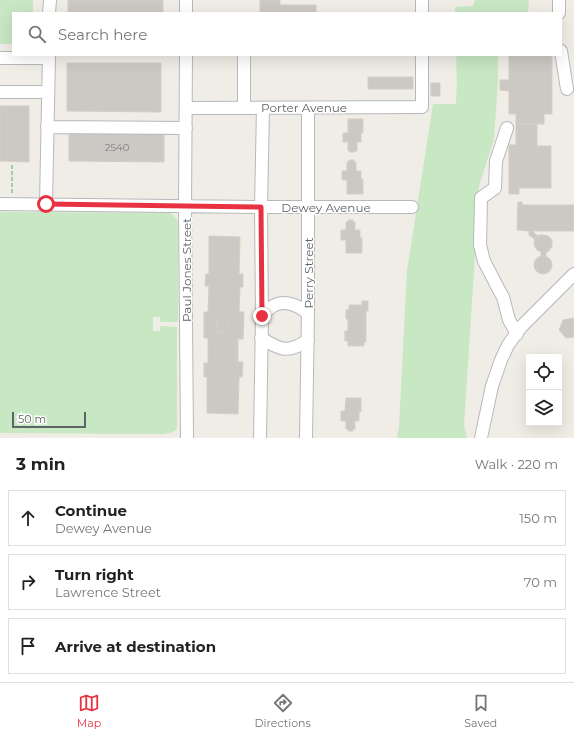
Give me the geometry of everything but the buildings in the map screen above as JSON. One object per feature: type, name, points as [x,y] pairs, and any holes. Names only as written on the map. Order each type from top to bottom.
[{"type":"street","points":[[50,0],[50,12]]},
{"type":"street","points":[[186,0],[186,12]]},
{"type":"street","points":[[422,0],[422,12]]},
{"type":"street","points":[[559,0],[559,12]]},
{"type":"street","name":"Paul Jones Street","points":[[186,56],[185,206],[187,438]]},
{"type":"street","points":[[244,56],[244,108]]},
{"type":"street","name":"Porter Avenue","points":[[186,108],[422,107],[422,56]]},
{"type":"street","points":[[562,56],[567,89]]},
{"type":"street","points":[[0,58],[49,57],[46,204]]},
{"type":"street","points":[[0,92],[48,92]]},
{"type":"street","points":[[260,438],[263,108]]},
{"type":"street","name":"Perry Street","points":[[306,438],[308,340],[308,108]]},
{"type":"street","points":[[47,126],[186,128]]},
{"type":"street","points":[[507,128],[496,161],[495,188],[481,198],[480,245],[484,261],[499,290],[509,320],[516,334]]},
{"type":"street","name":"Dewey Avenue","points":[[6,204],[412,207]]},
{"type":"street","points":[[481,438],[492,386],[508,345],[521,327],[574,274]]},
{"type":"street","points":[[262,316],[270,308],[277,304],[286,303],[302,308],[308,314]]},
{"type":"street","points":[[261,338],[277,348],[284,349],[294,348],[308,340]]},
{"type":"path","points":[[6,204],[12,164]]},
{"type":"green space","points":[[0,0],[33,0],[33,12],[12,12],[12,44],[0,44]]},
{"type":"green space","points":[[475,0],[529,0],[528,12],[455,12],[455,7],[473,6]]},
{"type":"green space","points":[[456,56],[498,56],[498,81],[494,139],[479,186],[464,425],[467,438],[397,438],[399,427],[407,271],[433,104],[456,104]]},
{"type":"green space","points":[[0,212],[170,213],[176,218],[178,223],[178,321],[160,322],[160,317],[153,317],[153,331],[160,331],[160,326],[177,327],[177,428],[174,431],[163,434],[0,433]]},
{"type":"route","points":[[46,204],[261,207],[262,316]]}]
